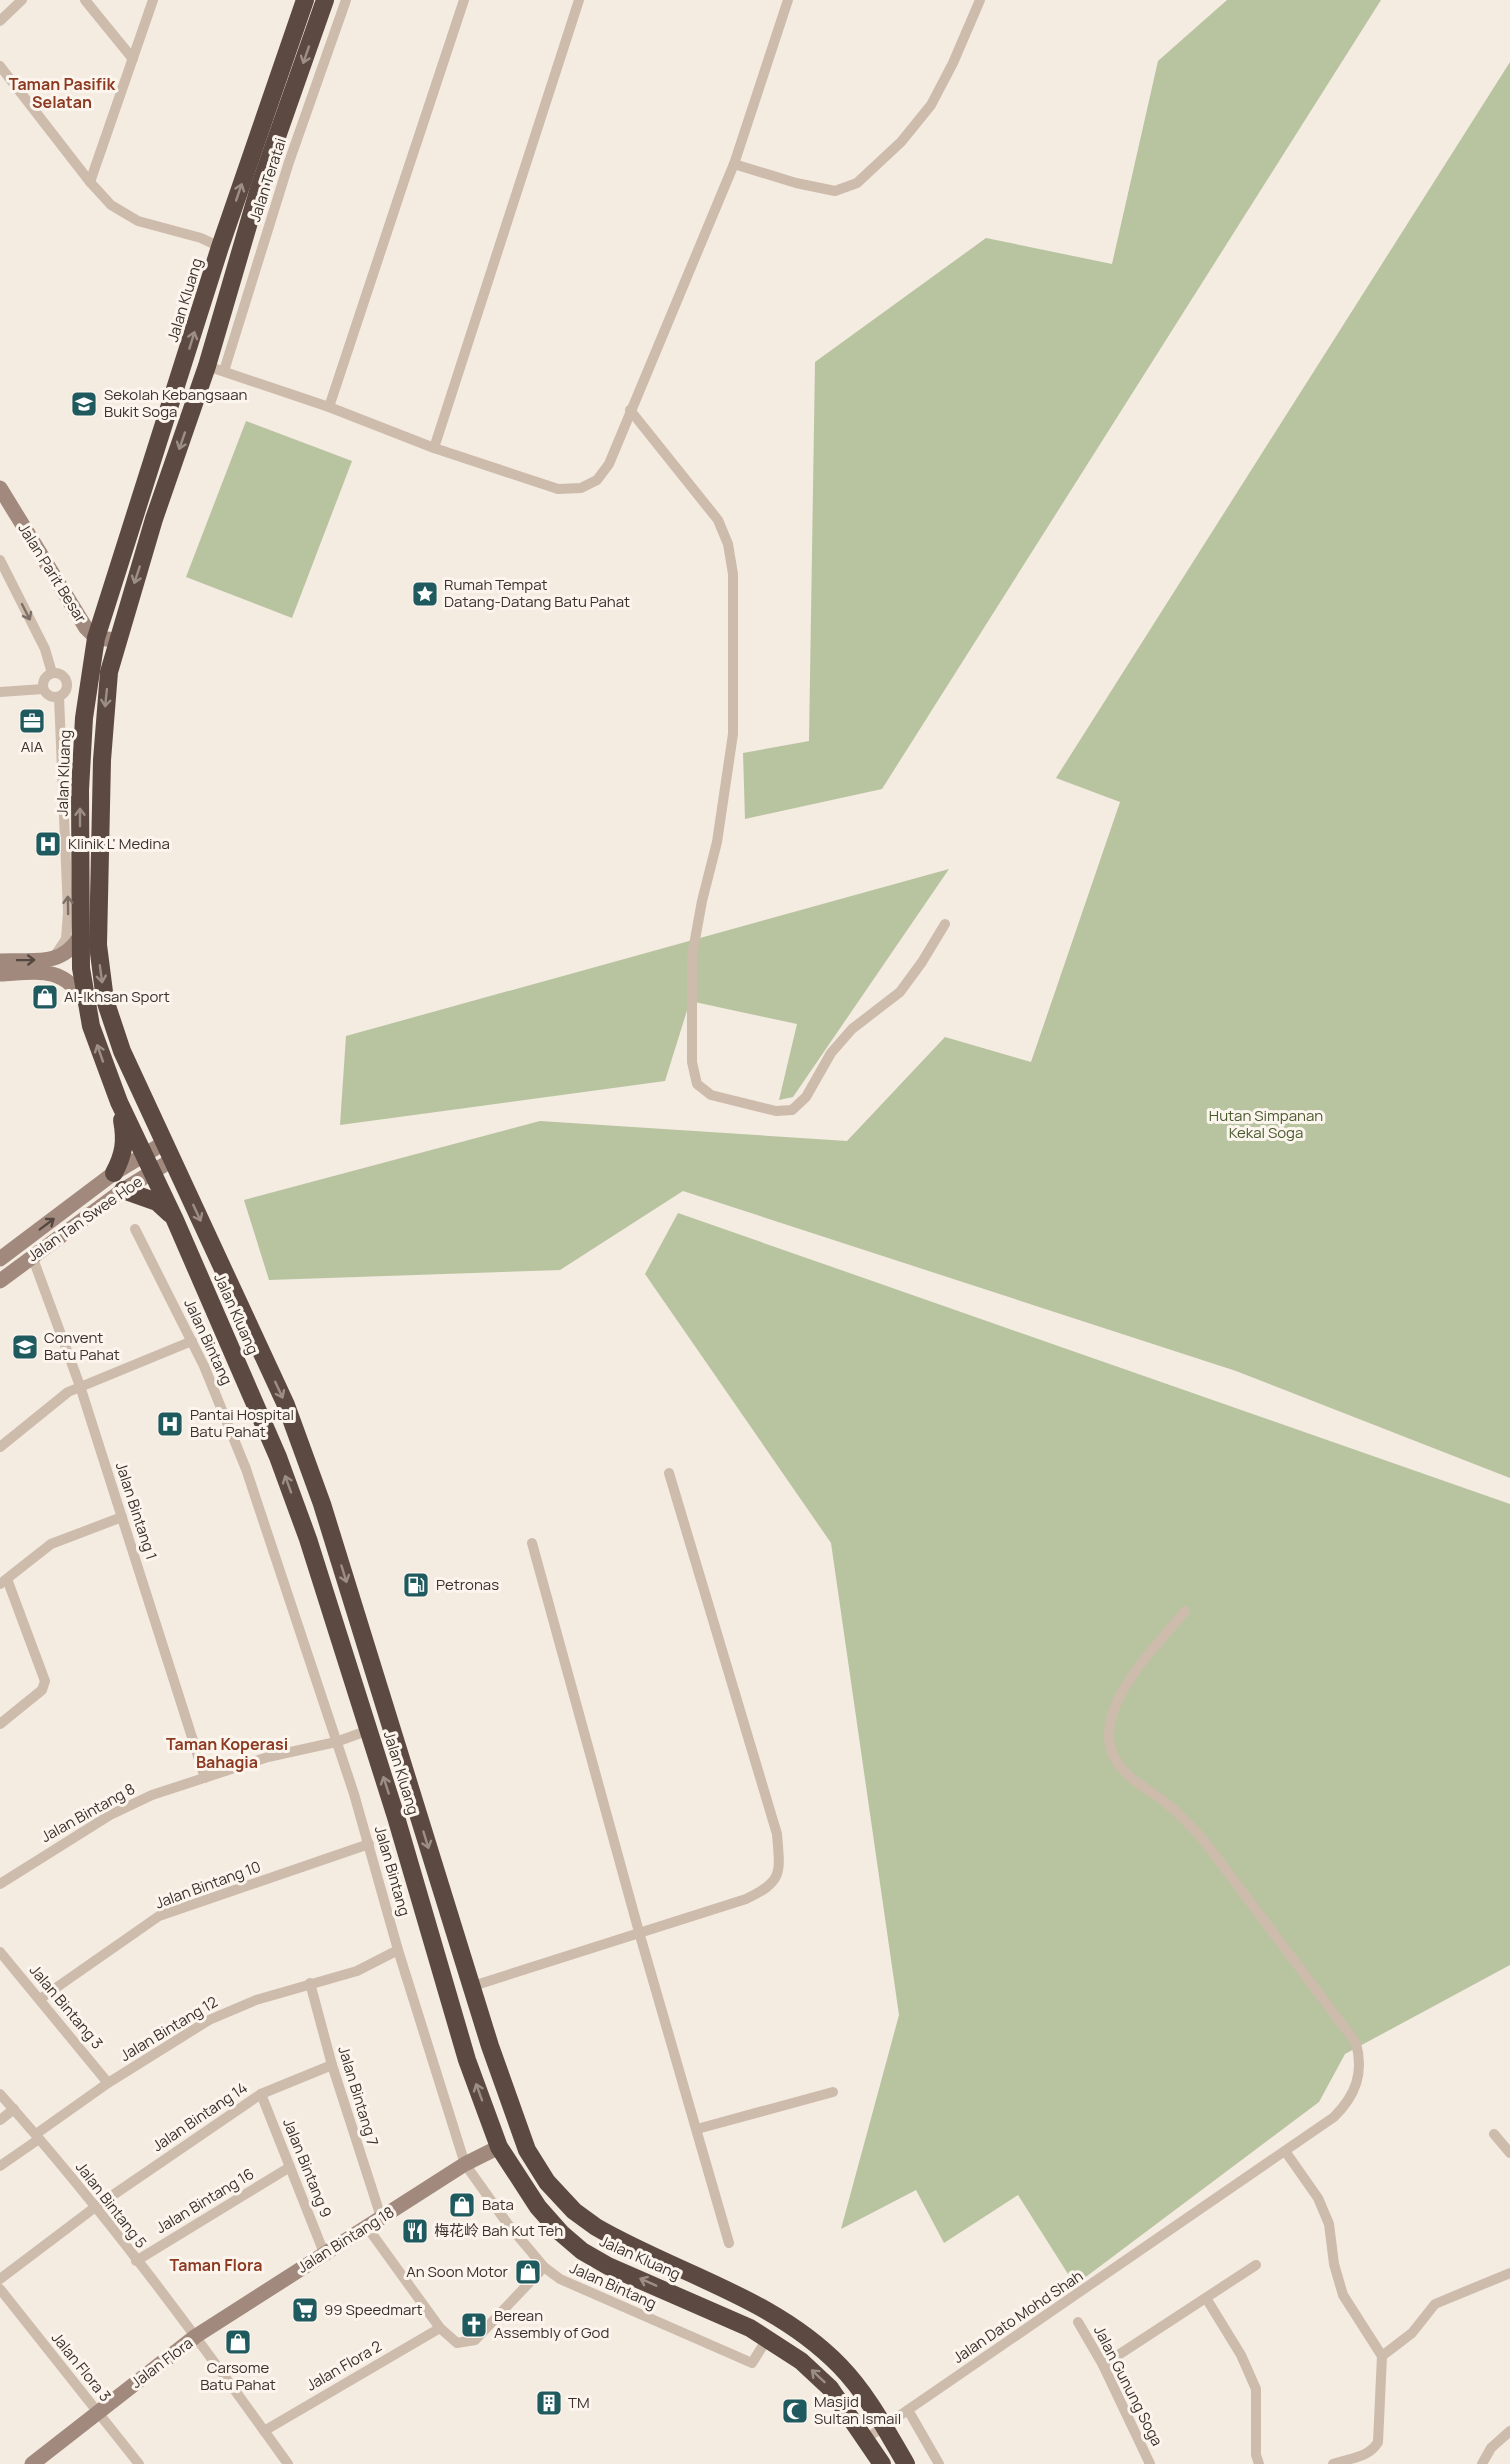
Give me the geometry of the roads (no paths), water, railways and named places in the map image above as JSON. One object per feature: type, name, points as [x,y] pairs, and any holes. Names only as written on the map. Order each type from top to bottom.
[{"type":"highway","name":"Jalan Kluang","points":[[305,0],[220,247],[175,396],[96,638],[84,718],[80,790],[80,938],[85,1002],[101,1059],[175,1220],[278,1457],[308,1539],[369,1730],[467,2060],[499,2147],[538,2207],[561,2233],[582,2251],[608,2266],[716,2312],[767,2339],[801,2361],[830,2388],[867,2438],[882,2464]]},
{"type":"highway","name":"Jalan Kluang","points":[[325,0],[259,188],[216,369],[154,519],[109,672],[102,760],[97,916],[100,971],[112,1026],[286,1405],[322,1504],[490,2046],[527,2150],[548,2182],[574,2211],[619,2241],[773,2313],[804,2335],[840,2366],[868,2400],[906,2464]]},
{"type":"highway","points":[[175,396],[189,374],[216,369]]},
{"type":"highway","points":[[114,1173],[122,1156],[125,1139],[119,1102]]},
{"type":"highway","points":[[123,1190],[157,1202],[175,1220]]},
{"type":"street","points":[[0,21],[22,0]]},
{"type":"street","points":[[86,0],[133,59]]},
{"type":"street","points":[[90,182],[153,0]]},
{"type":"street","name":"Jalan Teratai","points":[[216,369],[346,0]]},
{"type":"street","points":[[329,407],[464,0]]},
{"type":"street","points":[[434,448],[579,0]]},
{"type":"street","points":[[216,369],[329,407],[434,448],[558,489],[581,488],[597,480],[609,464],[701,247],[734,164],[788,0]]},
{"type":"street","points":[[734,164],[796,183],[835,191],[857,183],[901,142],[931,105],[953,63],[980,0]]},
{"type":"street","points":[[0,66],[90,182],[111,205],[138,221],[201,238],[220,247]]},
{"type":"street","points":[[630,410],[718,520],[728,544],[733,574],[733,734],[717,842],[702,901],[692,956],[692,1062],[697,1084],[711,1095],[776,1111],[792,1110],[806,1097],[831,1053],[852,1029],[900,992],[945,924]]},
{"type":"street","name":"Jalan Parit Besar","points":[[2,498],[86,628],[96,638],[117,640]]},
{"type":"street","points":[[0,560],[45,649],[52,673]]},
{"type":"street","points":[[52,673],[61,674],[68,684],[66,692],[59,697],[48,695],[44,689],[45,677],[52,673]]},
{"type":"street","points":[[0,692],[44,689]]},
{"type":"street","points":[[53,960],[66,939],[68,912],[59,697]]},
{"type":"street","points":[[0,961],[53,960],[66,955],[80,938]]},
{"type":"street","points":[[0,974],[41,972],[59,976],[68,980],[78,990],[85,1002]]},
{"type":"street","name":"Jalan Tan Swee Hoe","points":[[0,1259],[114,1173],[164,1143]]},
{"type":"street","name":"Jalan Tan Swee Hoe","points":[[0,1281],[123,1190],[172,1160]]},
{"type":"street","name":"Jalan Bintang","points":[[135,1229],[192,1341],[246,1469],[369,1844],[398,1950],[465,2164],[507,2223],[544,2266],[560,2279],[752,2363],[767,2339]]},
{"type":"street","name":"Jalan Bintang 1","points":[[32,1256],[80,1386],[205,1778]]},
{"type":"street","points":[[0,1447],[68,1392],[192,1341]]},
{"type":"street","points":[[473,1986],[746,1899],[770,1888],[779,1868],[777,1834],[669,1473]]},
{"type":"street","points":[[0,1724],[42,1690],[45,1682],[3,1581],[51,1544],[122,1517]]},
{"type":"street","points":[[532,1543],[639,1932],[729,2243]]},
{"type":"street","name":"Jalan Dato Mohd Shah","points":[[867,2438],[1334,2117],[1350,2102],[1357,2084],[1361,2061],[1356,2043],[1205,1842],[1166,1803],[1125,1772],[1117,1762],[1109,1739],[1111,1715],[1119,1694],[1185,1611]]},
{"type":"street","name":"Jalan Bintang 8","points":[[0,1884],[110,1815],[152,1796],[268,1757],[336,1742],[369,1730]]},
{"type":"street","name":"Jalan Bintang 10","points":[[40,1999],[159,1916],[369,1844]]},
{"type":"street","name":"Jalan Bintang 12","points":[[0,2166],[108,2083],[230,2010],[310,1983],[357,1971],[398,1950]]},
{"type":"street","name":"Jalan Bintang 3","points":[[0,1952],[108,2083]]},
{"type":"street","name":"Jalan Bintang 7","points":[[310,1983],[332,2065],[381,2217]]},
{"type":"street","name":"Jalan Bintang 14","points":[[0,2279],[94,2208],[261,2094],[332,2065]]},
{"type":"street","points":[[696,2129],[833,2092]]},
{"type":"street","name":"Jalan Bintang 5","points":[[0,2094],[38,2136],[196,2336]]},
{"type":"street","name":"Jalan Bintang 9","points":[[261,2094],[324,2253]]},
{"type":"street","points":[[0,2120],[14,2109]]},
{"type":"street","points":[[1494,2134],[1510,2153]]},
{"type":"street","name":"Jalan Bintang 18","points":[[196,2336],[465,2164],[499,2147]]},
{"type":"street","points":[[1285,2151],[1318,2198],[1329,2224],[1334,2264],[1343,2295],[1382,2356],[1380,2431],[1373,2450],[1367,2460],[1334,2464]]},
{"type":"street","name":"Jalan Bintang 16","points":[[136,2261],[290,2166]]},
{"type":"street","points":[[367,2227],[440,2328],[457,2343],[475,2340],[544,2266]]},
{"type":"street","points":[[1103,2365],[1256,2265]]},
{"type":"street","points":[[1382,2356],[1412,2333],[1435,2304],[1510,2273]]},
{"type":"street","name":"Jalan Flora 3","points":[[0,2289],[139,2464]]},
{"type":"street","points":[[1206,2298],[1241,2355],[1256,2389],[1256,2455],[1259,2464]]},
{"type":"street","name":"Jalan Gunung Soga","points":[[1078,2322],[1103,2365],[1150,2464]]},
{"type":"street","name":"Jalan Flora 2","points":[[264,2431],[440,2328]]},
{"type":"street","name":"Jalan Flora","points":[[32,2464],[196,2336],[287,2464]]},
{"type":"street","points":[[908,2410],[939,2464]]},
{"type":"street","points":[[1482,2464],[1491,2448],[1510,2431]]},
{"type":"place","name":"Sekolah Kebangsaan Bukit Soga","points":[[84,404]]},
{"type":"place","name":"Rumah Tempat Datang-Datang Batu Pahat","points":[[425,594]]},
{"type":"place","name":"AIA","points":[[32,721]]},
{"type":"place","name":"Klinik L' Medina","points":[[48,844]]},
{"type":"place","name":"Al-Ikhsan Sport","points":[[45,997]]},
{"type":"place","name":"Convent Batu Pahat","points":[[25,1347]]},
{"type":"place","name":"Pantai Hospital Batu Pahat","points":[[170,1424]]},
{"type":"place","name":"Petronas","points":[[416,1585]]},
{"type":"place","name":"Bata","points":[[462,2205]]},
{"type":"place","name":"梅花岭 Bah Kut Teh","points":[[415,2231]]},
{"type":"place","name":"An Soon Motor","points":[[528,2272]]},
{"type":"place","name":"99 Speedmart","points":[[305,2310]]},
{"type":"place","name":"Berean Assembly of God","points":[[474,2325]]},
{"type":"place","name":"Carsome Batu Pahat","points":[[238,2342]]},
{"type":"place","name":"TM","points":[[549,2403]]},
{"type":"place","name":"Masjid Sultan Ismail","points":[[795,2411]]},
{"type":"district","name":"Taman Pasifik Selatan","points":[[62,93]]},
{"type":"district","name":"Taman Koperasi Bahagia","points":[[227,1753]]},
{"type":"district","name":"Taman Flora","points":[[216,2265]]},
{"type":"park label","name":"Hutan Simpanan Kekal Soga","points":[[1266,1124]]}]
